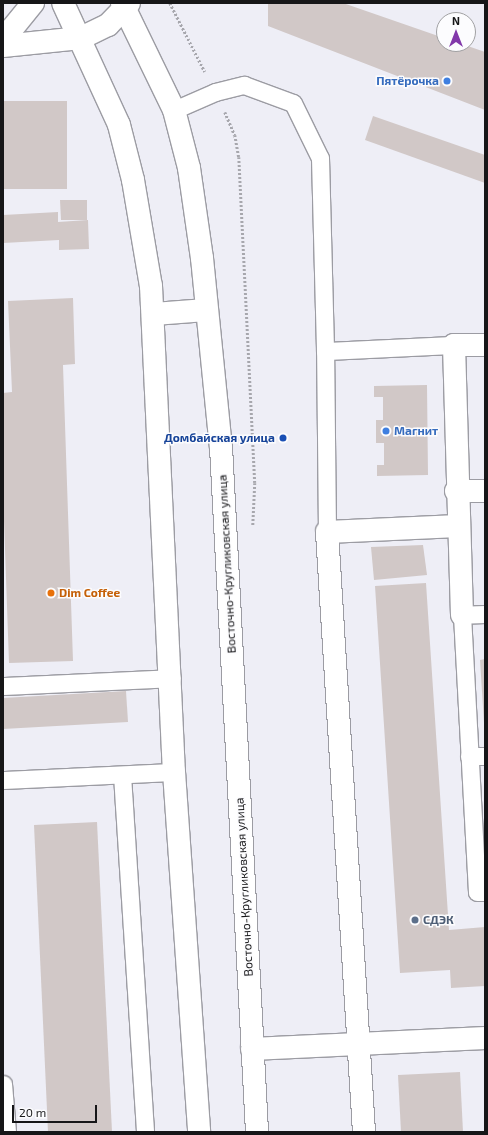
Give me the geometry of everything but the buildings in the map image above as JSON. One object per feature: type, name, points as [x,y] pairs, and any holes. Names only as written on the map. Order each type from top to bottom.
[{"type":"street","points":[[3,33],[11,30],[32,3]]},
{"type":"street","points":[[63,3],[81,38],[119,125],[134,180],[154,314],[172,678],[174,772],[199,1132]]},
{"type":"street","points":[[3,46],[81,38],[108,25],[125,5]]},
{"type":"street","name":"Восточно-Кругликовская улица","points":[[125,5],[174,110],[189,168],[206,310],[221,447],[257,1132]]},
{"type":"street","points":[[154,314],[206,310]]},
{"type":"street","points":[[462,615],[456,491],[454,345],[485,345]]},
{"type":"street","points":[[456,491],[485,491]]},
{"type":"street","points":[[364,1132],[360,1044],[327,532],[458,526]]},
{"type":"street","points":[[252,1049],[485,1038]]},
{"type":"lane","points":[[174,110],[215,92],[244,85],[293,103],[320,158],[325,352],[327,532]]},
{"type":"lane","points":[[325,352],[454,345]]},
{"type":"lane","points":[[485,614],[462,615],[477,756],[477,892],[485,892]]},
{"type":"lane","points":[[3,686],[172,678]]},
{"type":"lane","points":[[3,780],[174,772]]},
{"type":"lane","points":[[122,775],[145,1132]]},
{"type":"lane","points":[[3,1084],[7,1132]]},
{"type":"place","name":"Пятёрочка","points":[[447,81]]},
{"type":"place","name":"Магнит","points":[[386,431]]},
{"type":"place","name":"Домбайская улица","points":[[283,438]]},
{"type":"place","name":"Dim Coffee","points":[[51,593]]},
{"type":"place","name":"СДЭК","points":[[415,920]]}]
